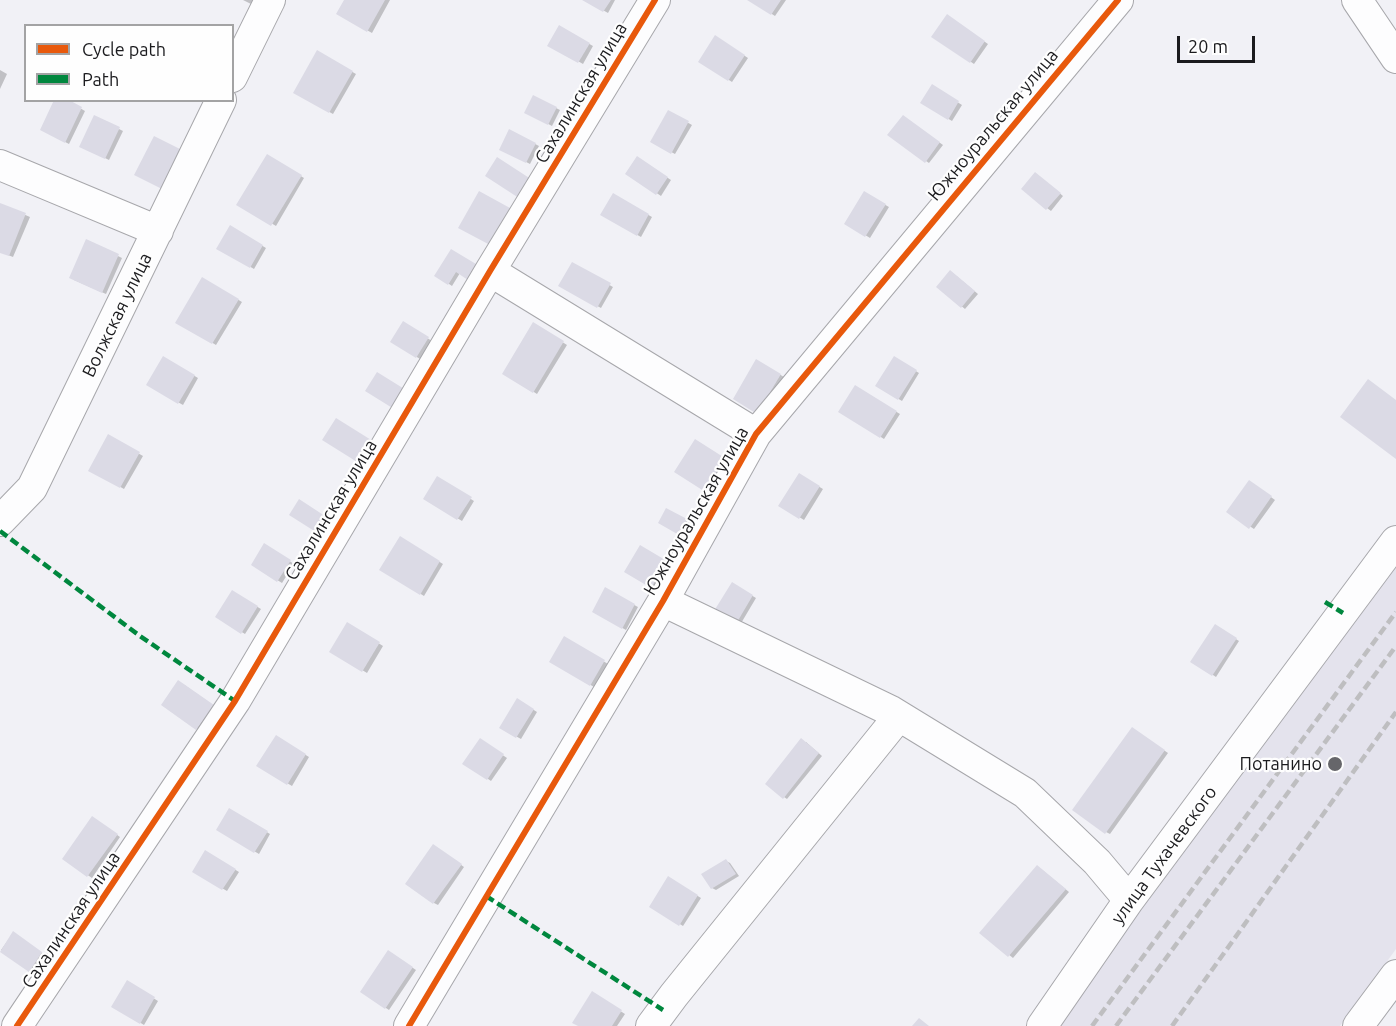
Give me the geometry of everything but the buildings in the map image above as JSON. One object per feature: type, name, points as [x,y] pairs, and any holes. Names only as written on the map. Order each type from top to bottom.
[{"type":"street","points":[[234,73],[270,0]]},
{"type":"street","name":"Сахалинская улица","points":[[17,1026],[235,701],[490,271],[655,0]]},
{"type":"street","name":"Южноуральская улица","points":[[409,1026],[663,601],[756,434],[1118,0]]},
{"type":"street","points":[[1357,0],[1396,58]]},
{"type":"street","name":"Волжская улица","points":[[0,522],[32,488],[220,102]]},
{"type":"street","points":[[0,165],[158,231]]},
{"type":"street","points":[[490,271],[756,434]]},
{"type":"street","name":"улица Тухачевского","points":[[1042,1026],[1129,900],[1396,541]]},
{"type":"street","points":[[663,601],[899,716],[1025,793],[1097,862],[1129,900]]},
{"type":"street","points":[[651,1026],[899,716]]},
{"type":"street","points":[[1358,1026],[1396,975]]},
{"type":"shaded area","points":[[1396,561],[1396,949],[1340,1026],[1051,1026]]},
{"type":"railway","points":[[1092,1026],[1396,612]]},
{"type":"railway","points":[[1116,1026],[1396,646]]},
{"type":"railway","points":[[1172,1026],[1396,712]]},
{"type":"marked path","points":[[0,531],[140,636],[235,701]]},
{"type":"marked path","points":[[1325,602],[1343,613]]},
{"type":"marked path","points":[[486,896],[663,1010]]},
{"type":"cycle path","points":[[17,1026],[235,701],[490,271],[655,0]]},
{"type":"cycle path","points":[[409,1026],[663,601],[756,434],[1118,0]]},
{"type":"place","name":"Потанино","points":[[1335,764]]}]
